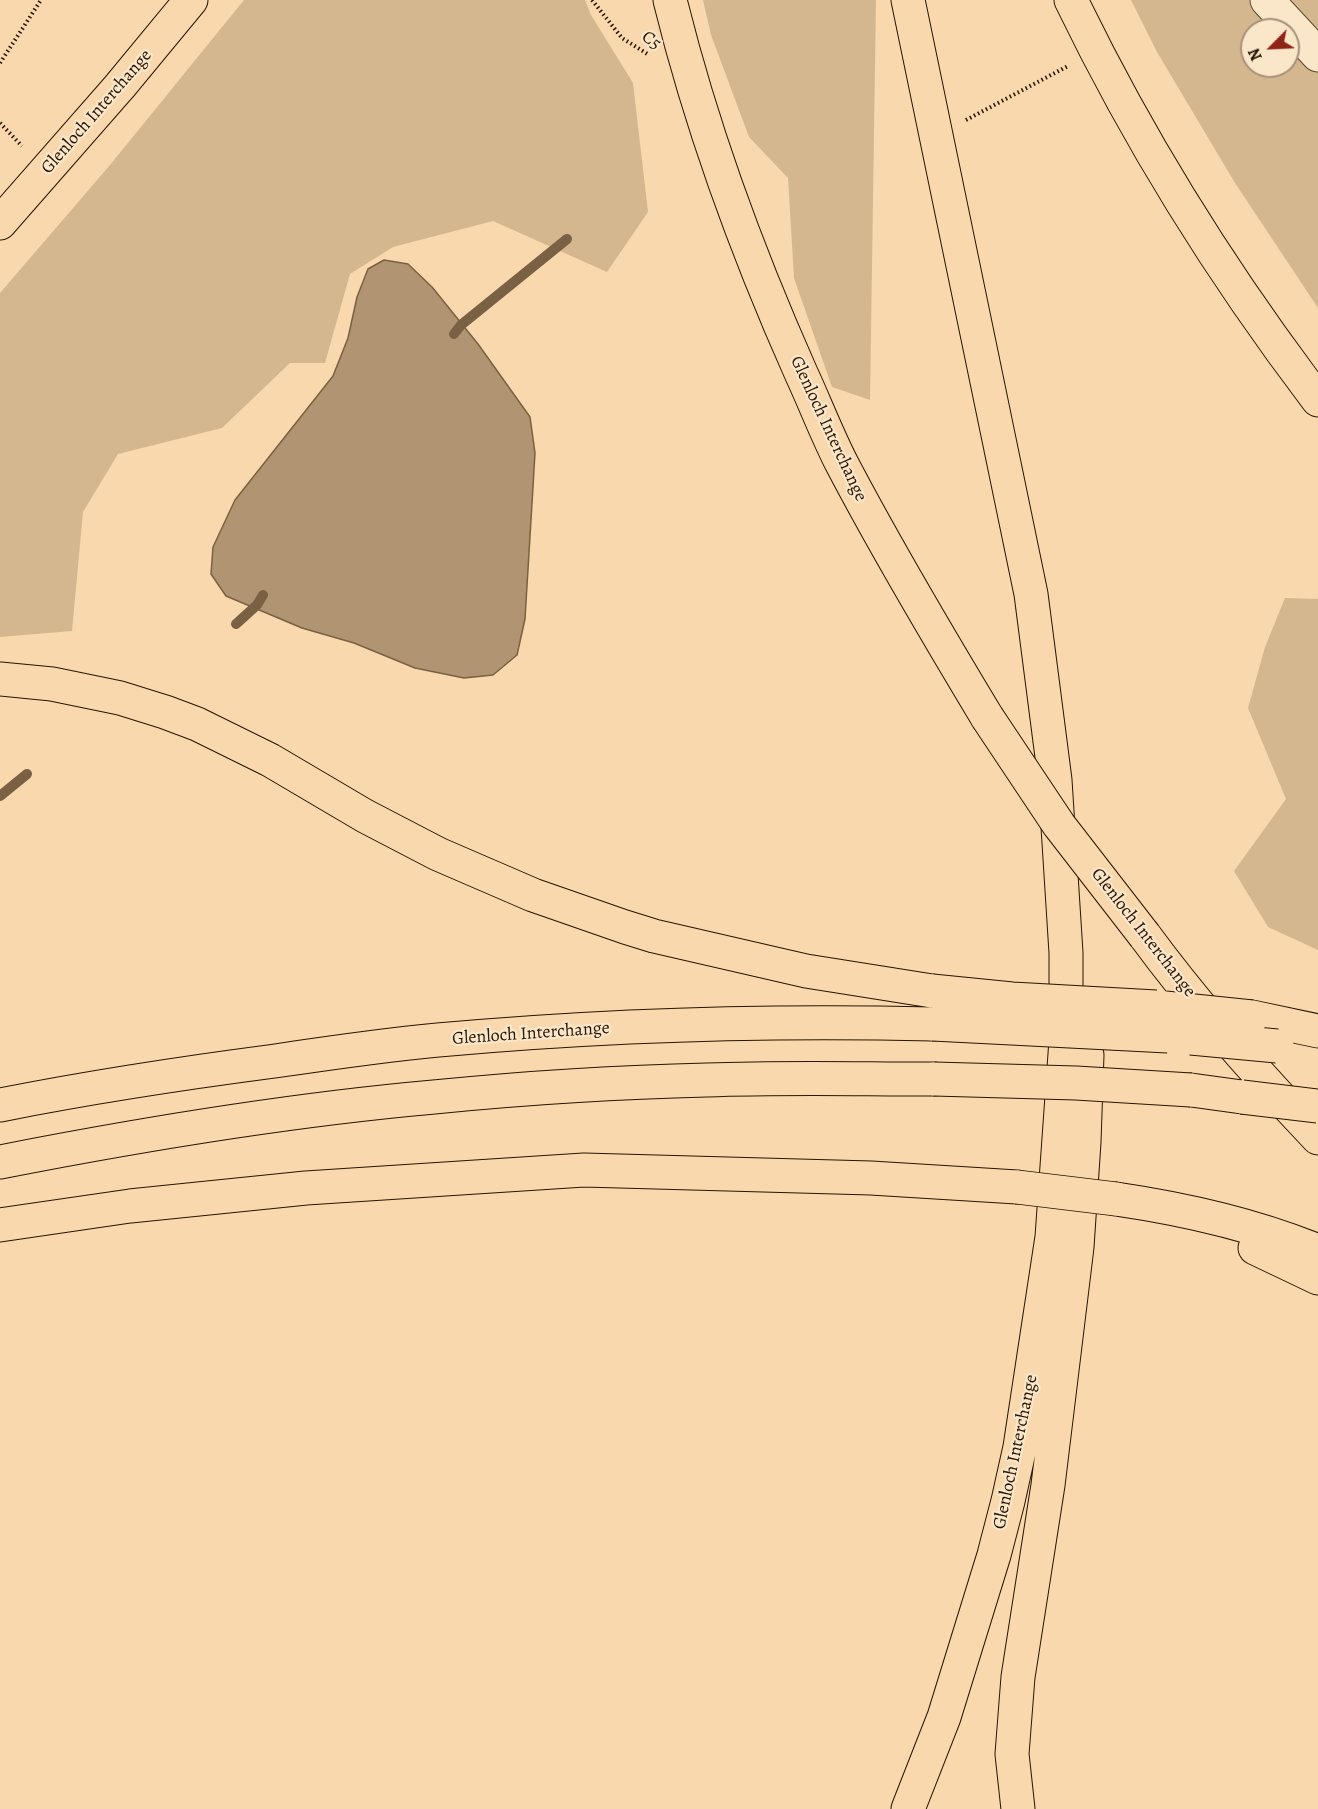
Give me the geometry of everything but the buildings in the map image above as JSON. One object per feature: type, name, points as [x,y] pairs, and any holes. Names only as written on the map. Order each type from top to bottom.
[{"type":"highway","name":"Glenloch Interchange","points":[[0,223],[120,86],[191,0]]},
{"type":"highway","name":"Glenloch Interchange","points":[[670,0],[678,35],[724,181],[778,323],[841,462],[914,597],[987,717],[1059,825],[1182,986],[1277,1095],[1318,1138]]},
{"type":"highway","name":"Glenloch Interchange","points":[[908,0],[1031,594],[1055,780],[1066,953],[1066,1040],[1052,1237],[1030,1390],[1008,1502],[994,1555],[944,1717],[908,1809]]},
{"type":"highway","points":[[1071,0],[1095,51],[1193,220],[1279,348],[1318,400]]},
{"type":"highway","points":[[1018,1809],[1012,1754],[1018,1677],[1048,1485],[1077,1247],[1089,1014],[1088,929],[1074,784],[1056,683],[1031,594]]},
{"type":"highway","points":[[0,679],[52,684],[120,698],[197,724],[270,760],[365,816],[438,854],[533,895],[654,936],[806,971],[932,991],[1012,999],[1170,1022],[1251,1017],[1318,1031]]},
{"type":"highway","name":"Glenloch Interchange","points":[[0,1105],[89,1088],[212,1069],[376,1047],[440,1040],[705,1025],[842,1022],[933,1024],[1170,1022],[1278,1046],[1318,1046]]},
{"type":"highway","points":[[0,1162],[100,1143],[273,1116],[436,1096],[708,1080],[934,1079],[1076,1083],[1191,1090],[1318,1106]]},
{"type":"highway","points":[[0,1225],[130,1206],[282,1190],[584,1170],[871,1178],[1017,1186],[1131,1201],[1231,1223],[1318,1251]]},
{"type":"highway","points":[[1131,1201],[1213,1230],[1318,1278]]},
{"type":"street","points":[[1267,0],[1318,55]]},
{"type":"path","points":[[0,63],[41,0]]},
{"type":"path","name":"C5","points":[[592,0],[622,38],[650,56]]},
{"type":"path","points":[[936,136],[1095,51]]},
{"type":"shaded area","points":[[244,0],[585,0],[591,15],[633,83],[648,212],[607,272],[493,221],[393,247],[350,274],[325,363],[290,363],[222,428],[118,454],[83,512],[72,631],[0,637],[0,293],[110,165]]},
{"type":"shaded area","points":[[703,0],[876,0],[870,400],[832,387],[794,278],[788,178],[749,137],[711,35]]},
{"type":"shaded area","points":[[1131,0],[1318,0],[1318,308],[1235,183],[1157,52]]},
{"type":"shaded area","points":[[384,260],[408,264],[432,287],[478,344],[530,417],[535,453],[525,619],[517,655],[493,675],[464,678],[415,668],[354,643],[302,628],[226,596],[211,574],[213,547],[235,500],[333,376],[348,338],[357,297],[368,269]]},
{"type":"shaded area","points":[[1285,598],[1318,599],[1318,950],[1268,927],[1234,871],[1286,799],[1248,708],[1265,647]]},
{"type":"waterway","points":[[454,334],[461,325],[567,239]]},
{"type":"waterway","points":[[236,624],[257,605],[263,595]]},
{"type":"waterway","points":[[0,796],[27,774]]}]
